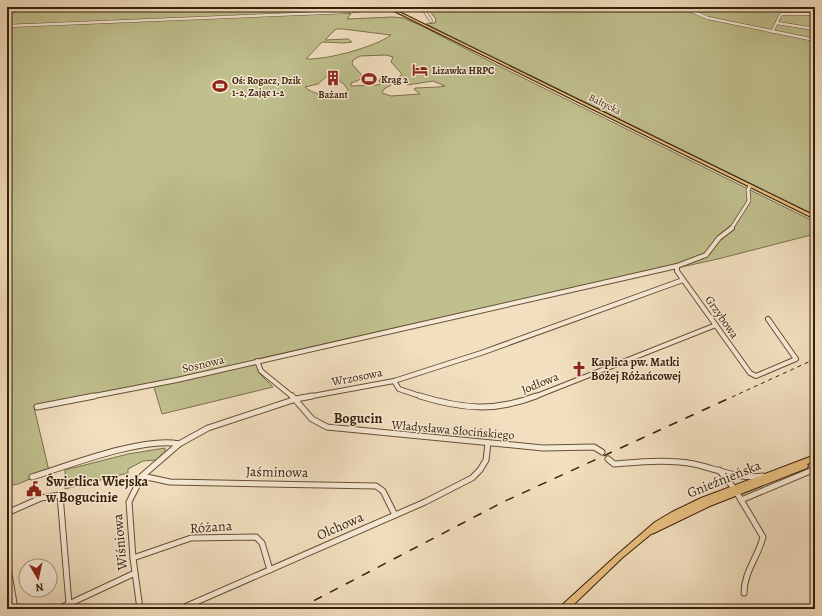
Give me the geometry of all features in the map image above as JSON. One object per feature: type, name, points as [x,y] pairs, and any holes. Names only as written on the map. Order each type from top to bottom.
[{"type":"main road","name":"Bałtycka","points":[[387,7],[815,218]]},
{"type":"main road","name":"Gnieźnieńska","points":[[564,609],[620,556],[648,533],[683,515],[770,475],[815,458]]},
{"type":"main road","name":"Gnieźnieńska","points":[[735,491],[815,461]]},
{"type":"street","points":[[7,14],[27,7]]},
{"type":"street","points":[[368,9],[377,7]]},
{"type":"street","points":[[7,26],[332,13],[382,7],[392,10]]},
{"type":"street","points":[[422,7],[431,21]]},
{"type":"street","points":[[682,7],[706,17],[815,40]]},
{"type":"street","points":[[772,32],[781,14],[815,14]]},
{"type":"street","points":[[777,23],[815,29]]},
{"type":"street","name":"Sosnowa","points":[[37,407],[121,392],[676,267],[706,255],[719,238],[734,226],[749,201],[748,190],[750,186]]},
{"type":"street","name":"Grzybowa","points":[[676,267],[683,280],[753,375],[759,376],[796,360],[768,319]]},
{"type":"street","name":"Wrzosowa","points":[[32,477],[67,465],[124,449],[171,442],[179,444],[208,428],[296,399],[394,380],[481,353],[683,280]]},
{"type":"street","name":"Jodłowa","points":[[394,380],[399,389],[454,405],[478,408],[499,408],[516,404],[716,325]]},
{"type":"street","name":"Władysława Słocińskiego","points":[[257,361],[261,371],[296,399],[312,419],[319,424],[334,429],[551,449],[594,447],[602,452]]},
{"type":"street","name":"Wiśniowa","points":[[140,609],[133,558],[129,502],[142,476],[179,444]]},
{"type":"street","name":"Olchowa","points":[[180,609],[395,515],[472,478],[484,464],[488,444]]},
{"type":"street","points":[[608,459],[614,464],[657,461],[693,464],[750,478],[770,475]]},
{"type":"street","points":[[741,500],[815,469]]},
{"type":"street","points":[[719,470],[741,500],[763,537],[762,546],[745,576],[743,583],[744,593]]},
{"type":"street","name":"Jaśminowa","points":[[142,476],[178,482],[376,486],[383,491],[395,515]]},
{"type":"street","points":[[7,513],[22,505],[52,494],[60,494],[69,604]]},
{"type":"street","name":"Różana","points":[[133,558],[191,538],[256,537],[262,543],[270,570]]},
{"type":"street","points":[[7,562],[15,609]]},
{"type":"street","points":[[58,609],[135,573]]},
{"type":"green space","points":[[28,7],[297,7],[296,14],[298,15],[348,13],[351,14],[347,19],[403,18],[420,25],[495,64],[815,222],[815,234],[718,259],[255,360],[259,373],[273,387],[162,414],[153,384],[34,407],[49,471],[18,484],[7,486],[7,14]],"holes":[[[336,29],[343,29],[391,35],[384,40],[350,52],[315,59],[306,59],[322,42],[352,42],[348,39],[325,40]],[[386,55],[393,57],[391,62],[402,74],[399,77],[407,78],[407,85],[433,81],[445,86],[415,88],[414,89],[420,94],[391,96],[382,93],[384,89],[391,85],[385,78],[381,78],[379,81],[381,84],[378,85],[351,86],[351,83],[361,78],[361,74],[352,64],[353,60],[360,56]],[[327,76],[339,77],[339,81],[344,84],[348,90],[339,95],[326,95],[314,93],[305,87],[318,84]]]},
{"type":"green space","points":[[336,7],[375,7],[353,11],[300,12]]},
{"type":"green space","points":[[427,7],[815,7],[815,215],[426,24],[435,23],[436,19]]},
{"type":"green space","points":[[165,448],[165,452],[156,460],[143,461],[128,469],[128,473],[65,489],[65,470],[128,454]]},
{"type":"railway","points":[[732,397],[815,359]]},
{"type":"railway","points":[[298,609],[503,502],[734,396]]},
{"type":"place","name":"Lizawka HRPC","points":[[420,70]]},
{"type":"place","name":"Bażant","points":[[333,78]]},
{"type":"place","name":"Krąg 2","points":[[369,79]]},
{"type":"place","name":"Oś: Rogacz, Dzik 1-2, Zając 1-2","points":[[220,86]]},
{"type":"place","name":"Kaplica pw. Matki Bożej Różańcowej","points":[[579,369]]},
{"type":"place","name":"Świetlica Wiejska w Bogucinie","points":[[34,489]]},
{"type":"district","name":"Bogucin","points":[[358,418]]}]
